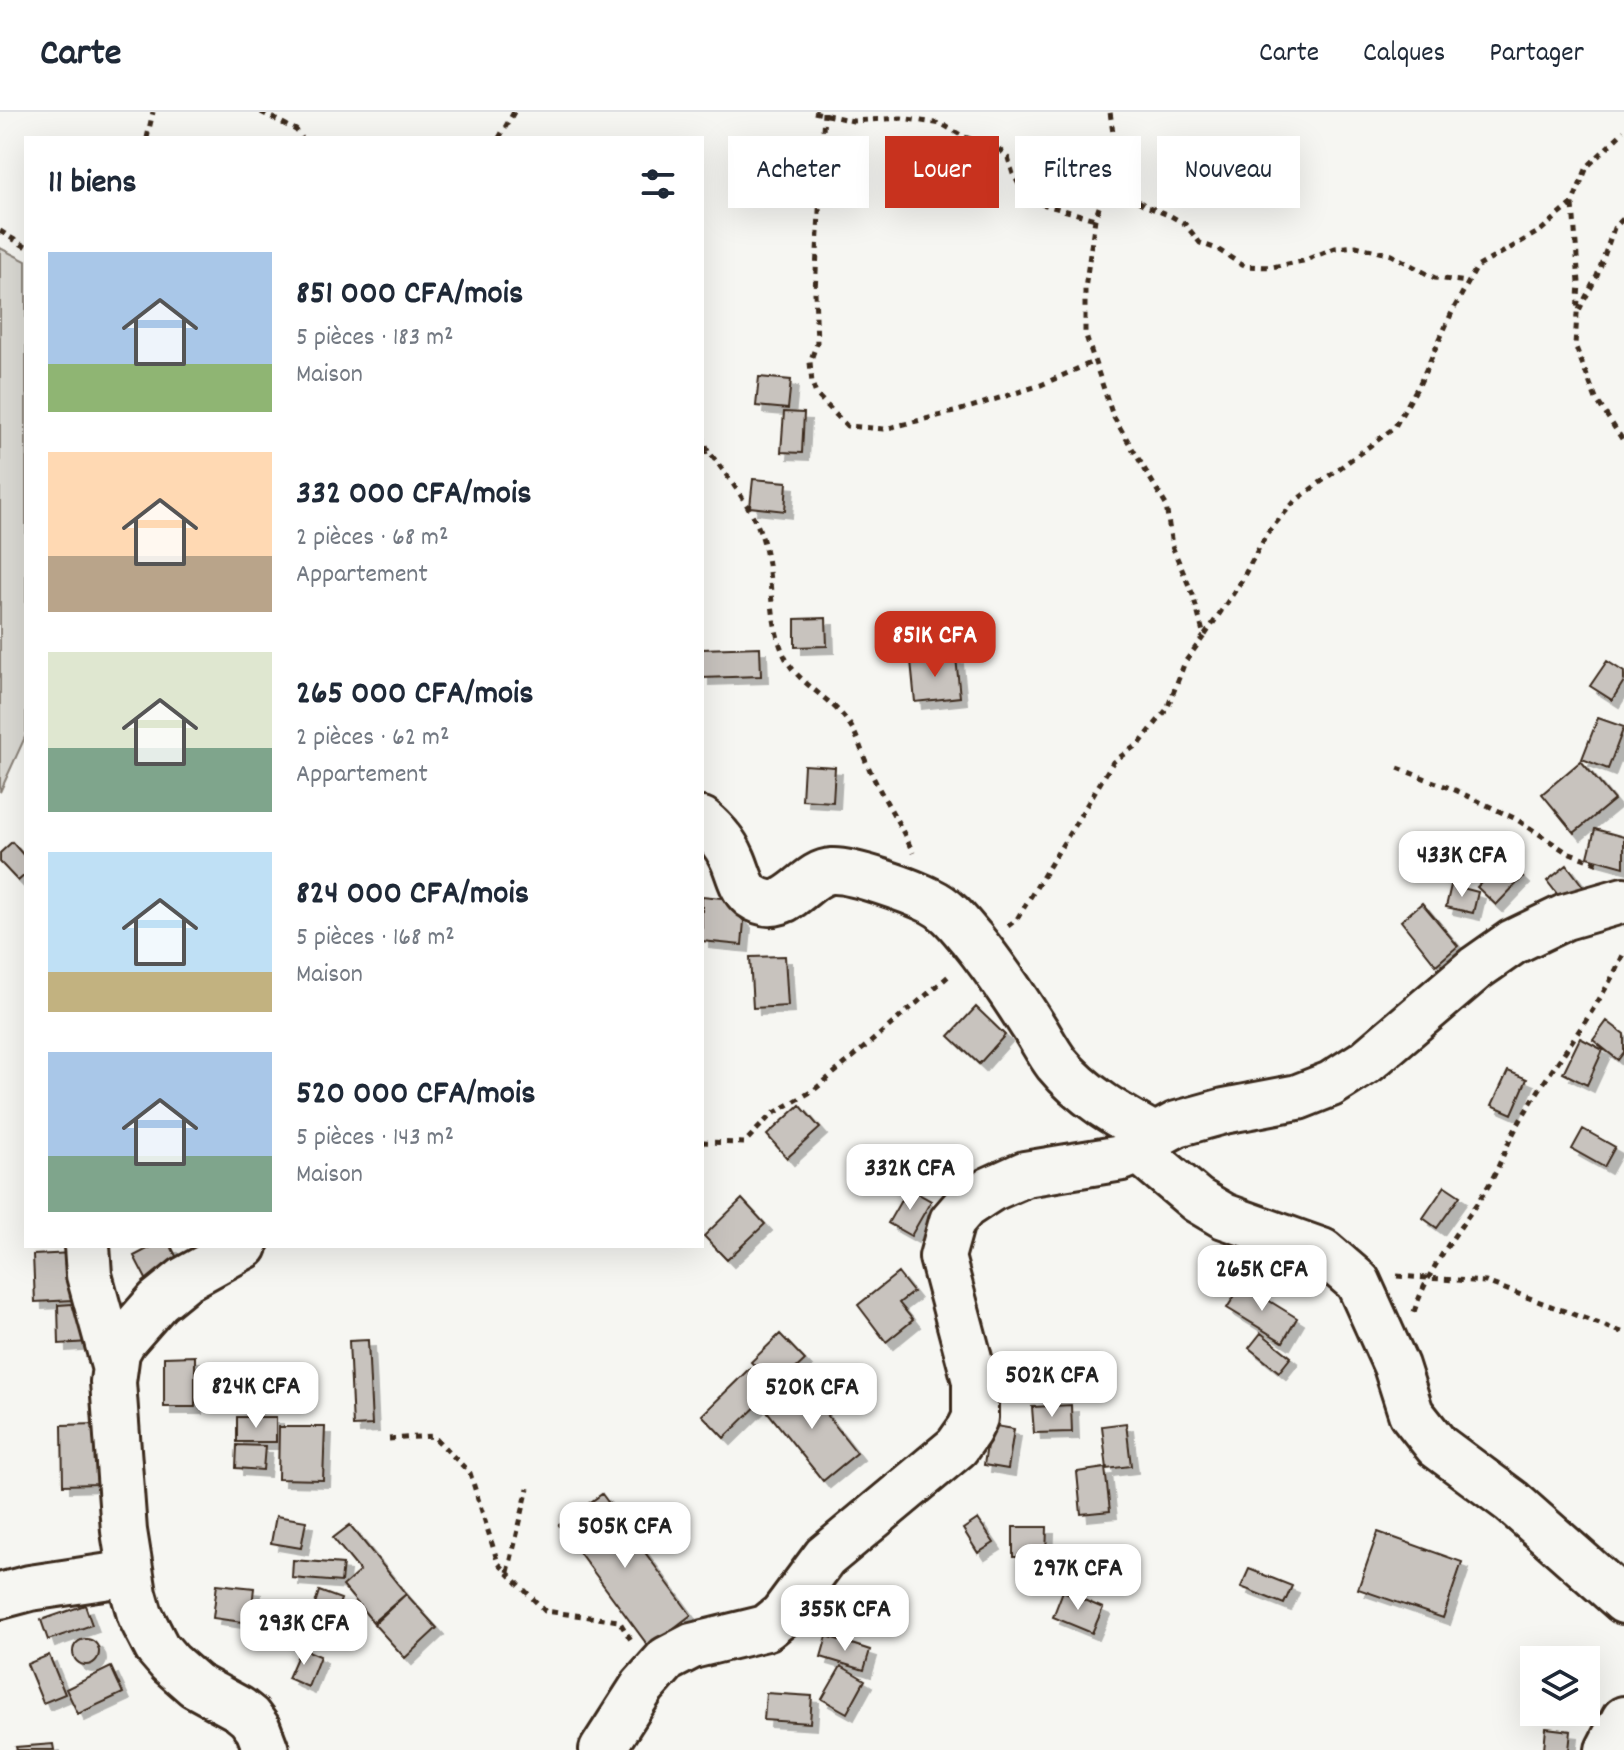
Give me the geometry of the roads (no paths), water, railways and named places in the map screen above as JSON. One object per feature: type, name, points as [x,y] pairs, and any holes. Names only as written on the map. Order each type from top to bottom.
[{"type":"street","points":[[704,822],[721,838],[732,856],[745,890],[754,898],[768,902],[781,901],[800,891],[819,875],[836,871],[903,889],[933,901],[950,915],[1008,986],[1070,1080],[1147,1144],[1197,1200],[1224,1216],[1322,1251],[1358,1282],[1396,1366],[1411,1413],[1437,1446],[1511,1501],[1624,1601]]},
{"type":"street","points":[[602,1750],[654,1672],[667,1659],[692,1646],[766,1628],[774,1622],[825,1557],[957,1447],[969,1430],[975,1418],[975,1381],[942,1257],[952,1221],[965,1206],[991,1189],[1025,1174],[1122,1158],[1193,1118],[1298,1097],[1331,1084],[1367,1061],[1476,968],[1513,942],[1565,917],[1616,884]]},
{"type":"street","points":[[87,1248],[89,1275],[114,1366],[117,1441],[130,1573],[140,1615],[157,1648],[195,1685],[249,1717],[258,1729],[266,1750]]},
{"type":"street","points":[[114,1366],[124,1340],[158,1301],[185,1279],[241,1248]]},
{"type":"street","points":[[0,1596],[45,1585],[130,1573]]},
{"type":"street","points":[[1608,1750],[1624,1719]]}]
